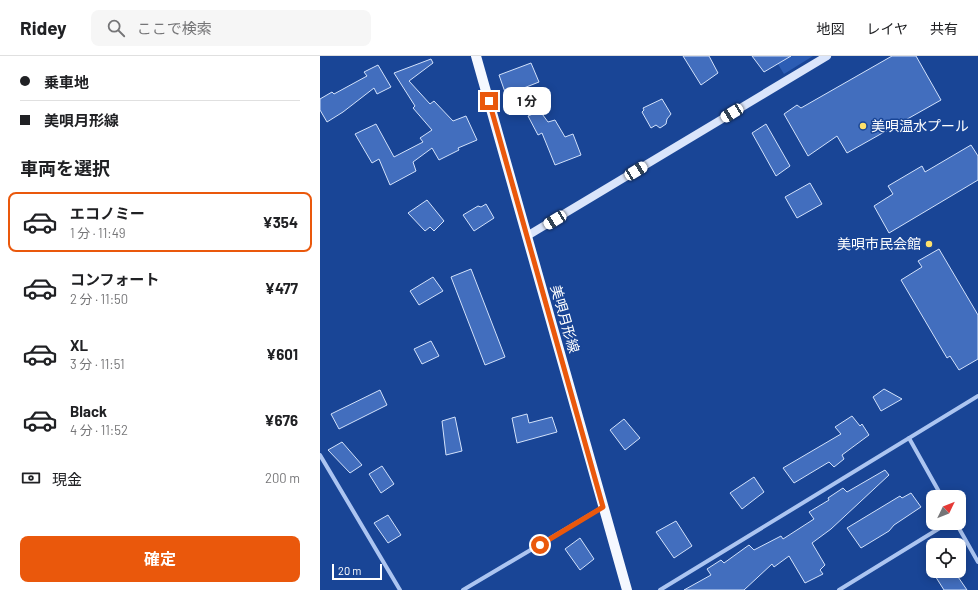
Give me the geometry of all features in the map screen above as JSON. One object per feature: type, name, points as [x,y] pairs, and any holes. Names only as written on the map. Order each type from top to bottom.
[{"type":"main road","name":"美唄月形線","points":[[476,56],[627,590]]},
{"type":"street","points":[[527,236],[827,56]]},
{"type":"street","points":[[660,590],[978,396]]},
{"type":"street","points":[[909,438],[938,490]]},
{"type":"street","points":[[320,455],[400,590]]},
{"type":"street","points":[[463,590],[603,507]]},
{"type":"street","points":[[839,590],[937,530]]},
{"type":"street","points":[[960,530],[978,562]]},
{"type":"shaded area","points":[[773,56],[813,56],[784,74]]},
{"type":"building","points":[[683,56],[709,56],[718,73],[701,85]]},
{"type":"building","points":[[752,56],[791,56],[764,72]]},
{"type":"building","name":"美唄温水プール","points":[[892,56],[916,56],[941,100],[847,153],[837,136],[808,156],[784,114],[797,105],[801,108]]},
{"type":"building","points":[[431,59],[433,63],[409,81],[430,104],[434,101],[453,121],[466,116],[477,140],[458,148],[459,150],[439,160],[432,148],[413,162],[416,171],[390,185],[379,159],[372,163],[355,134],[376,124],[394,157],[423,142],[420,138],[432,130],[413,108],[415,106],[394,73]]},
{"type":"building","points":[[531,63],[539,82],[506,95],[499,75]]},
{"type":"building","points":[[378,65],[391,87],[377,94],[374,88],[343,112],[327,122],[320,110],[320,99],[332,92],[334,94],[367,76],[364,72]]},
{"type":"building","points":[[662,99],[671,114],[667,119],[666,124],[660,128],[656,125],[651,128],[642,112],[644,110],[643,108]]},
{"type":"building","points":[[540,111],[548,122],[555,120],[565,137],[573,134],[581,155],[555,165],[542,133],[538,135],[528,116]]},
{"type":"building","points":[[766,124],[790,166],[776,176],[752,133]]},
{"type":"building","points":[[971,145],[978,156],[978,180],[889,233],[874,206],[893,194],[888,186],[922,166],[925,172]]},
{"type":"building","points":[[810,183],[822,204],[797,218],[785,197]]},
{"type":"building","points":[[427,200],[444,221],[434,231],[430,227],[425,231],[408,213]]},
{"type":"building","points":[[486,204],[494,218],[474,231],[463,215],[478,206],[481,207]]},
{"type":"building","points":[[939,249],[978,315],[978,359],[959,370],[950,356],[947,358],[901,280],[922,267],[918,261]]},
{"type":"building","points":[[471,269],[505,357],[485,365],[451,277]]},
{"type":"building","points":[[433,277],[443,291],[419,305],[410,291]]},
{"type":"building","points":[[431,341],[439,356],[422,364],[414,349]]},
{"type":"building","points":[[884,389],[902,399],[881,411],[873,397]]},
{"type":"building","points":[[380,390],[387,405],[339,429],[331,414]]},
{"type":"building","points":[[527,414],[529,423],[552,417],[557,432],[517,443],[512,418]]},
{"type":"building","points":[[852,416],[860,426],[862,424],[869,435],[842,455],[844,459],[834,467],[829,462],[794,483],[783,468],[841,434],[835,427]]},
{"type":"building","points":[[455,417],[462,451],[446,455],[442,421]]},
{"type":"building","points":[[624,419],[640,438],[625,450],[610,430]]},
{"type":"building","points":[[342,442],[362,465],[350,473],[328,450]]},
{"type":"building","points":[[382,466],[394,484],[381,493],[369,474]]},
{"type":"building","points":[[885,470],[889,475],[831,529],[812,543],[825,565],[820,570],[823,574],[805,583],[789,556],[774,567],[772,564],[744,590],[684,590],[711,575],[707,569],[721,560],[724,563],[749,545],[754,550],[781,536],[783,539],[814,519],[809,512],[829,500],[828,498],[843,488],[847,492]]},
{"type":"building","points":[[754,477],[764,492],[742,509],[730,493]]},
{"type":"building","points":[[911,493],[921,507],[894,525],[889,531],[861,548],[847,528],[900,496],[902,498]]},
{"type":"building","points":[[388,515],[401,535],[388,543],[374,523]]},
{"type":"building","points":[[676,521],[692,546],[674,558],[656,532]]},
{"type":"building","points":[[580,538],[594,559],[580,570],[565,549]]},
{"type":"building","points":[[936,578],[959,578],[967,590],[944,590]]},
{"type":"place","name":"美唄温水プール","points":[[863,126]]},
{"type":"place","name":"美唄市民会館","points":[[929,244]]},
{"type":"route","points":[[489,101],[603,507],[540,545]]}]
